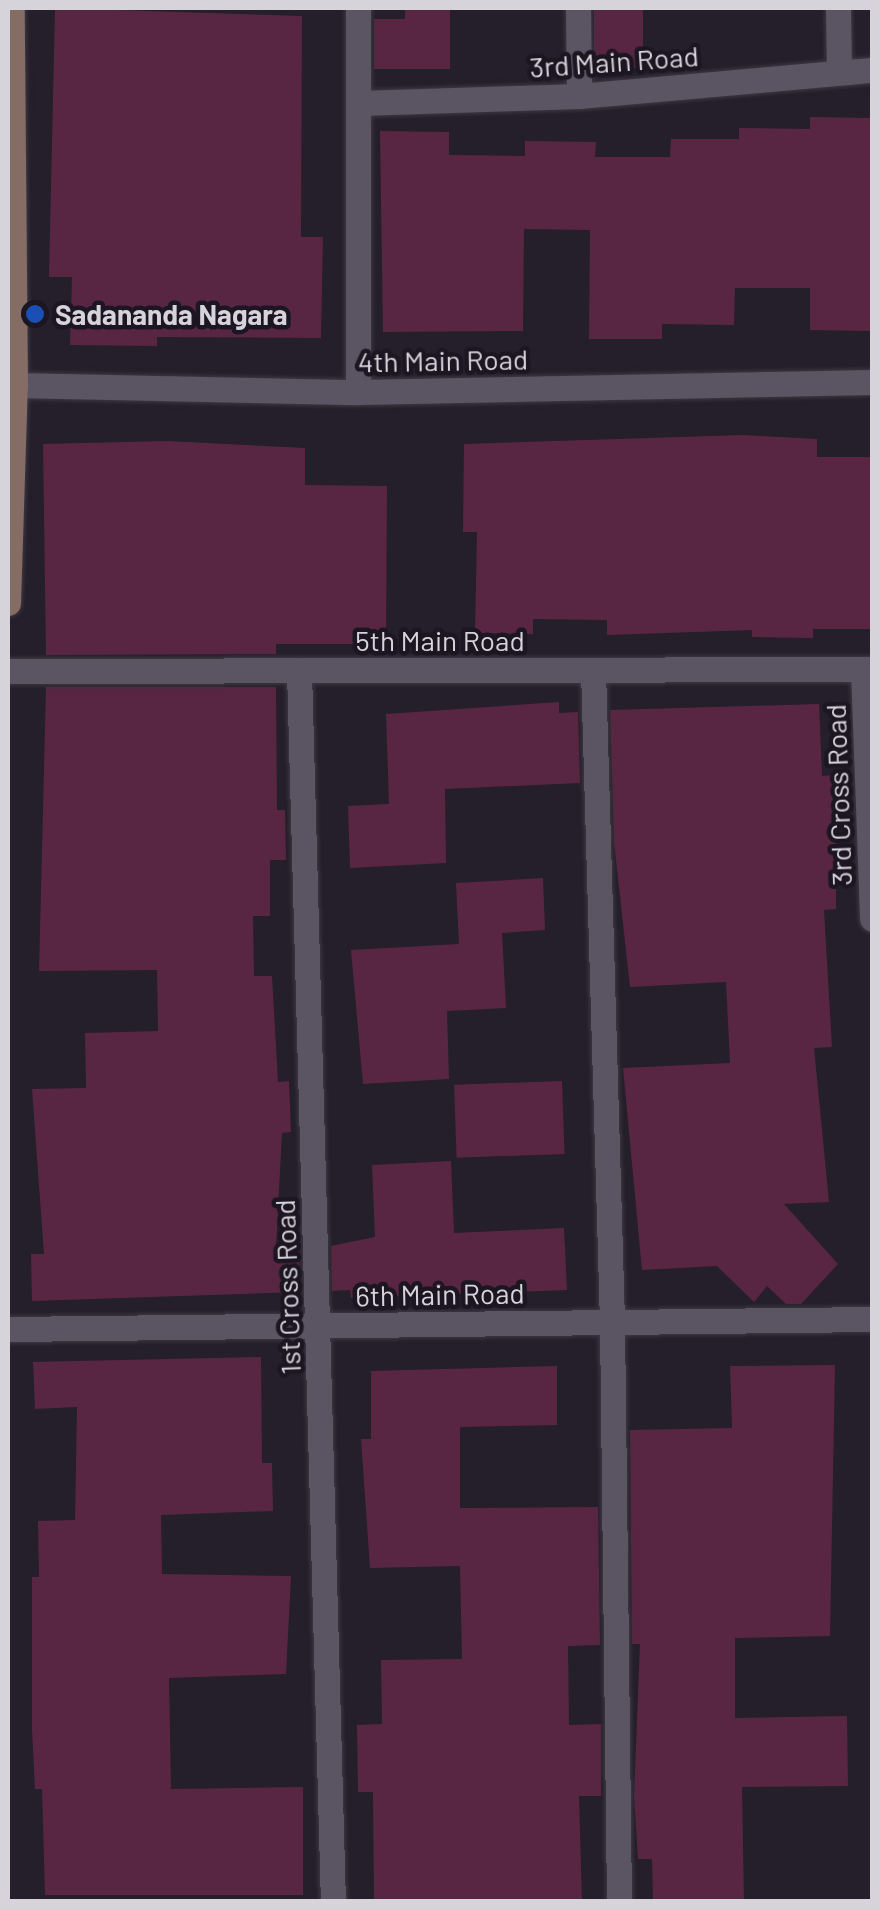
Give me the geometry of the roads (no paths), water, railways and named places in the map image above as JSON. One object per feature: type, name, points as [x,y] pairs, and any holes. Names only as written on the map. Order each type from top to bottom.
[{"type":"main road","points":[[8,603],[15,386],[12,8]]},
{"type":"street","points":[[358,8],[358,392]]},
{"type":"street","points":[[578,8],[579,96]]},
{"type":"street","points":[[838,8],[840,72]]},
{"type":"street","name":"3rd Main Road","points":[[360,103],[579,96],[872,70]]},
{"type":"street","name":"4th Main Road","points":[[15,386],[358,392],[872,382]]},
{"type":"street","name":"5th Main Road","points":[[8,672],[868,669]]},
{"type":"street","name":"3rd Cross Road","points":[[868,669],[872,920]]},
{"type":"street","points":[[593,670],[612,1322],[619,1902]]},
{"type":"street","name":"1st Cross Road","points":[[299,671],[333,1902]]},
{"type":"street","name":"6th Main Road","points":[[8,1329],[872,1318]]},
{"type":"place","name":"Sadananda Nagara","points":[[35,314]]}]
